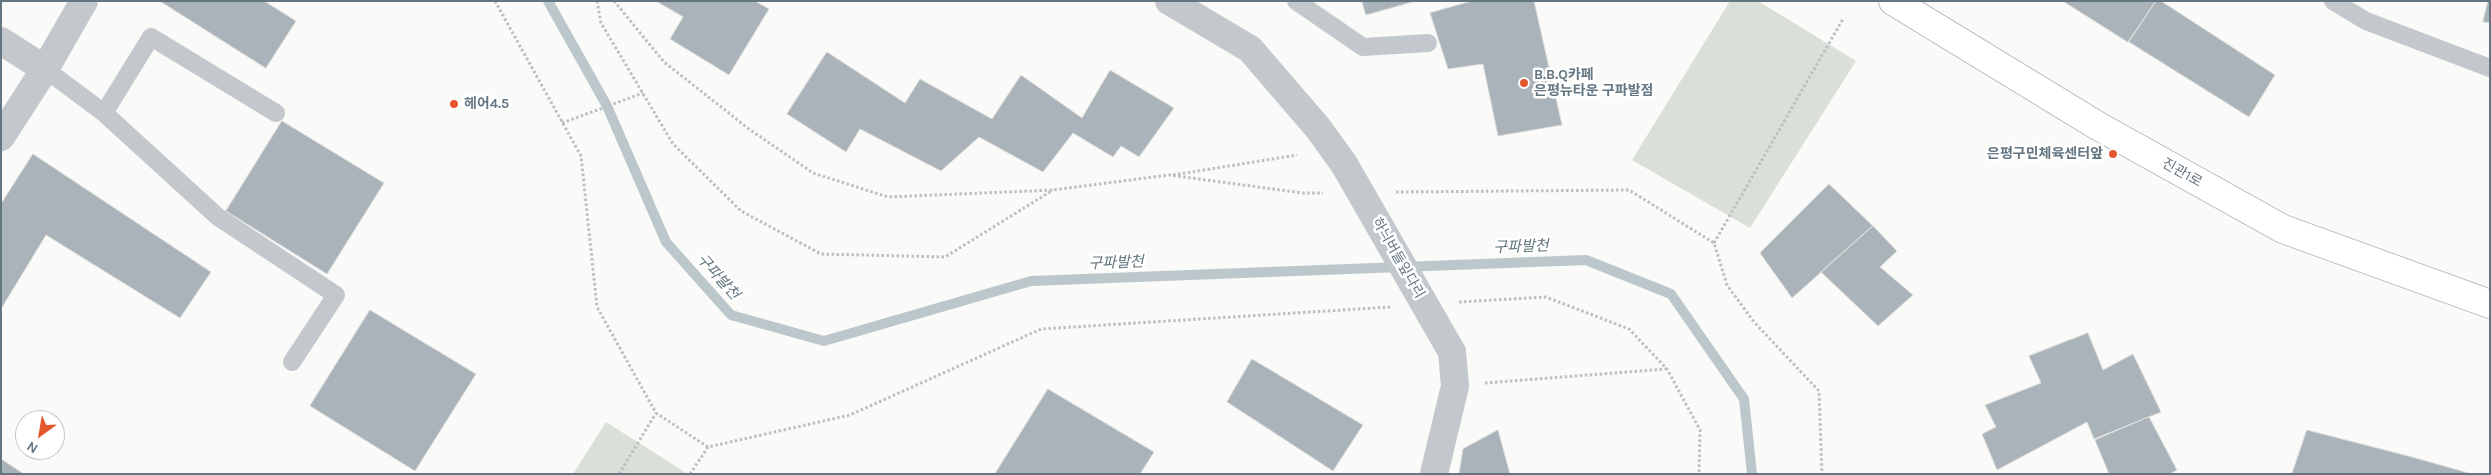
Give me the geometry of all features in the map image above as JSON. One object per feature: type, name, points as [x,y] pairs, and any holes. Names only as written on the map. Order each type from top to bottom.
[{"type":"main road","name":"진관1로","points":[[1893,1],[2098,126],[2283,229],[2490,304]]},
{"type":"street","points":[[1,137],[45,69],[84,1]]},
{"type":"street","name":"하늬버들잎다리","points":[[1169,1],[1250,49],[1318,128],[1344,164],[1452,352],[1455,386],[1434,474]]},
{"type":"street","points":[[1,41],[45,69]]},
{"type":"lane","points":[[1296,1],[1363,47],[1428,43]]},
{"type":"lane","points":[[2333,1],[2366,22],[2490,68]]},
{"type":"lane","points":[[104,113],[151,37],[276,113]]},
{"type":"lane","points":[[45,69],[104,113],[218,217],[336,294],[292,362]]},
{"type":"path","points":[[495,1],[581,156],[597,307],[656,413],[708,447]]},
{"type":"path","points":[[597,1],[601,23],[673,144],[741,212],[821,254],[945,257],[1053,190]]},
{"type":"path","points":[[614,1],[664,62],[749,128],[813,173],[888,197],[1053,190],[1169,175],[1306,153]]},
{"type":"path","points":[[1714,243],[1844,18]]},
{"type":"path","points":[[562,123],[643,93]]},
{"type":"path","points":[[1169,175],[1303,193],[1333,193]]},
{"type":"path","points":[[1392,192],[1630,190],[1714,243],[1727,285],[1754,322],[1819,391],[1822,474]]},
{"type":"path","points":[[1457,302],[1546,297],[1629,329],[1667,369],[1700,430],[1700,474]]},
{"type":"path","points":[[690,474],[708,447],[850,415],[1041,329],[1398,306]]},
{"type":"path","points":[[1475,384],[1667,369]]},
{"type":"path","points":[[619,474],[656,413]]},
{"type":"shaded area","points":[[1730,1],[1758,1],[1856,61],[1750,228],[1632,160]]},
{"type":"shaded area","points":[[606,422],[688,474],[573,474]]},
{"type":"building","points":[[160,1],[264,1],[296,21],[266,68]]},
{"type":"building","points":[[656,1],[755,1],[769,9],[729,75],[670,39],[683,17]]},
{"type":"building","points":[[1362,1],[1416,1],[1366,15]]},
{"type":"building","points":[[1472,1],[1534,1],[1562,125],[1498,136],[1483,64],[1448,69],[1430,13]]},
{"type":"building","points":[[2063,1],[2156,1],[2128,42]]},
{"type":"building","points":[[2156,1],[2161,1],[2275,75],[2249,117],[2129,42]]},
{"type":"building","points":[[2488,1],[2490,1],[2490,23],[2483,22]]},
{"type":"building","points":[[827,52],[905,103],[920,79],[992,119],[1021,75],[1082,118],[1110,70],[1174,108],[1139,157],[1121,146],[1113,157],[1073,133],[1043,172],[979,137],[941,171],[860,129],[846,152],[787,114]]},
{"type":"building","points":[[282,121],[384,183],[327,274],[226,211]]},
{"type":"building","points":[[33,154],[211,272],[180,318],[46,235],[1,309],[1,204]]},
{"type":"building","points":[[1829,184],[1873,226],[1792,298],[1760,253]]},
{"type":"building","points":[[1873,226],[1897,251],[1880,267],[1913,295],[1878,326],[1821,272]]},
{"type":"building","points":[[370,310],[476,374],[415,471],[310,406]]},
{"type":"building","points":[[2088,333],[2103,370],[2133,354],[2161,412],[2094,439],[2087,422],[1997,470],[1982,434],[1996,427],[1985,405],[2041,383],[2029,356]]},
{"type":"building","points":[[1252,359],[1363,425],[1333,471],[1227,402]]},
{"type":"building","points":[[1048,389],[1154,452],[1140,474],[995,474]]},
{"type":"building","points":[[2149,417],[2177,470],[2170,474],[2109,474],[2095,440]]},
{"type":"building","points":[[1498,430],[1510,474],[1459,474],[1463,449]]},
{"type":"building","points":[[2307,430],[2412,457],[2472,474],[2292,474]]},
{"type":"building","points":[[1,459],[24,474],[1,474]]},
{"type":"waterway","name":"구파발천","points":[[548,1],[607,106],[666,242],[731,315],[824,341],[1031,281],[1586,260],[1671,294],[1744,399],[1752,474]]},
{"type":"place","name":"B.B.Q카페 은평뉴타운 구파발점","points":[[1524,83]]},
{"type":"place","name":"헤어4.5","points":[[454,104]]},
{"type":"place","name":"은평구민체육센터앞","points":[[2113,154]]}]
